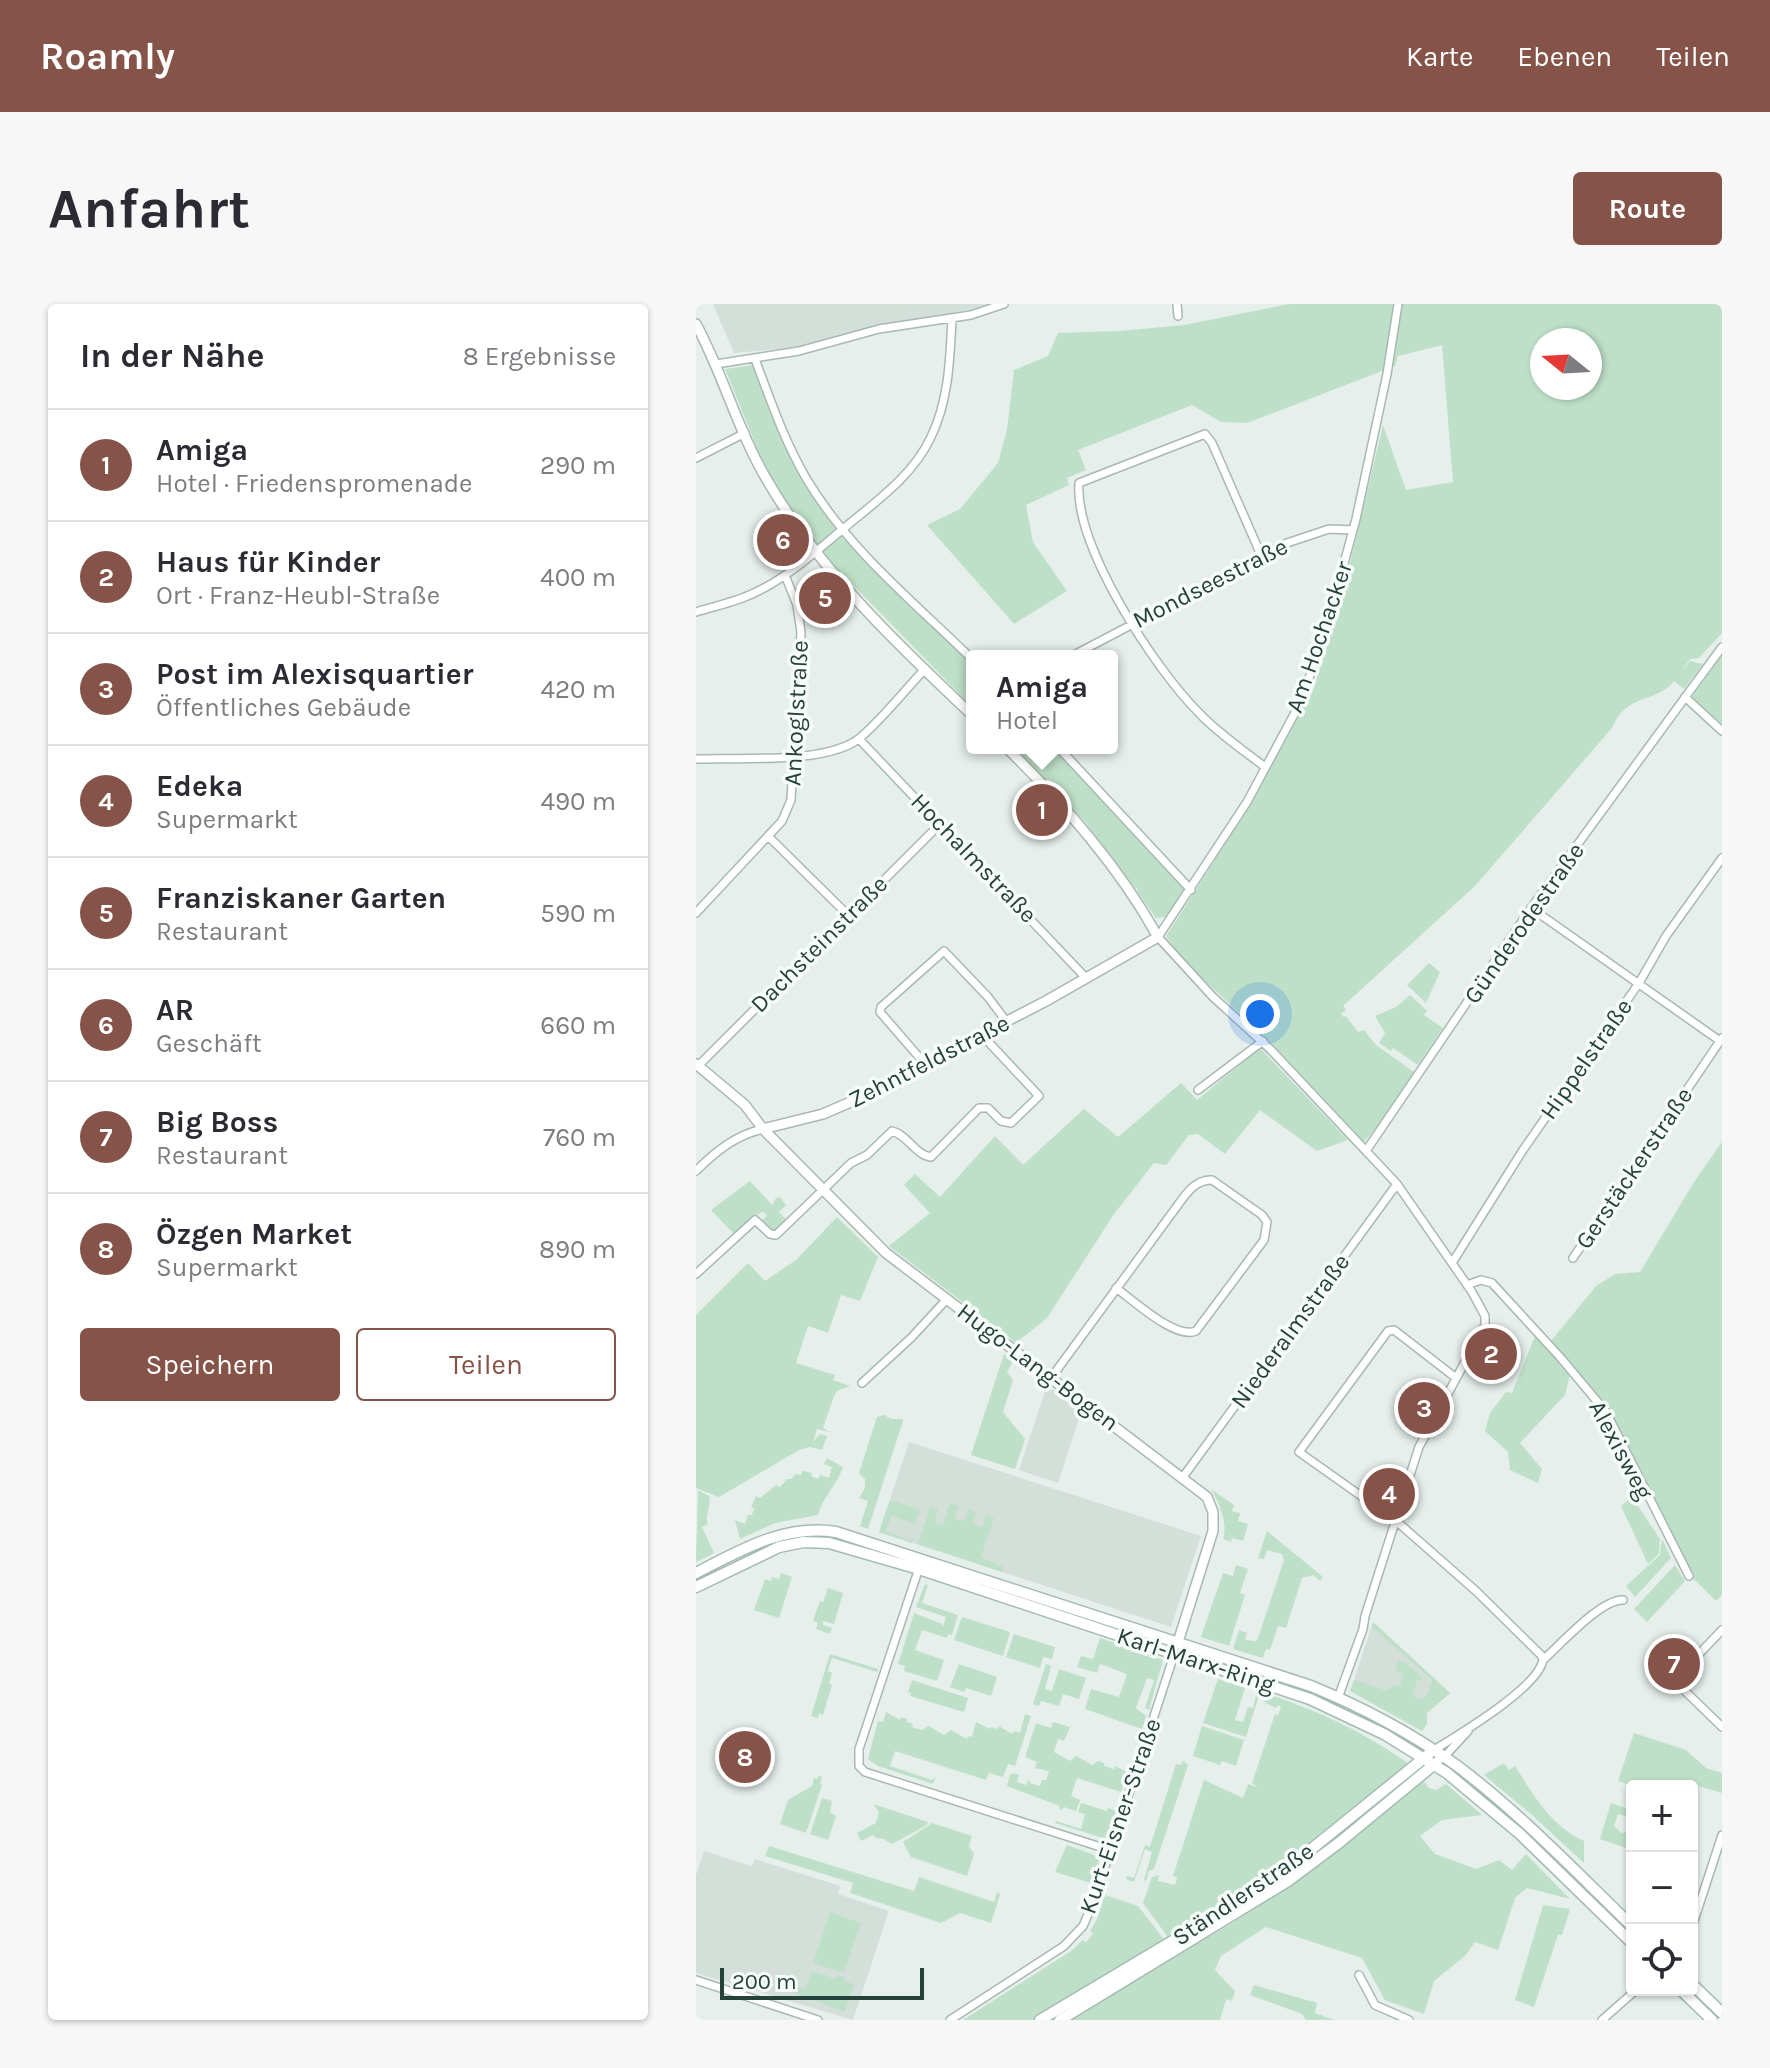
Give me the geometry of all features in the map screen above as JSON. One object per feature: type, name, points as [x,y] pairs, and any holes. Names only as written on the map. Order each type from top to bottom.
[{"type":"main road","name":"Karl-Marx-Ring","points":[[696,1573],[758,1542],[790,1531],[836,1532],[920,1564],[1176,1648],[1321,1704],[1384,1734],[1489,1806],[1626,1937]]},
{"type":"main road","name":"Karl-Marx-Ring","points":[[696,1587],[762,1553],[804,1542],[844,1546],[920,1564]]},
{"type":"main road","name":"Karl-Marx-Ring","points":[[1176,1648],[1291,1679],[1338,1698],[1434,1750],[1516,1814],[1630,1924]]},
{"type":"main road","name":"Ständlerstraße","points":[[1060,2020],[1288,1881],[1340,1842],[1429,1762],[1434,1750]]},
{"type":"main road","name":"Ständlerstraße","points":[[1040,2020],[1248,1896],[1429,1762],[1444,1757]]},
{"type":"main road","points":[[1698,1990],[1722,2013]]},
{"type":"main road","points":[[1687,1996],[1712,2020]]},
{"type":"street","points":[[716,364],[799,351],[879,329],[952,318],[1004,304]]},
{"type":"street","points":[[1177,304],[1178,316]]},
{"type":"street","name":"Am Hochacker","points":[[1158,937],[1247,802],[1298,707],[1353,530],[1387,374],[1398,304]]},
{"type":"street","points":[[696,612],[755,593],[785,575],[900,480],[927,445],[937,424],[946,386],[952,318]]},
{"type":"street","points":[[696,324],[765,477],[815,552],[966,709]]},
{"type":"street","points":[[755,359],[784,437],[807,479],[842,529],[966,653]]},
{"type":"street","points":[[696,458],[745,433]]},
{"type":"street","points":[[1261,555],[1212,443],[1205,434],[1079,483],[1078,495],[1086,527],[1110,584],[1158,665],[1198,713],[1265,767]]},
{"type":"street","name":"Mondseestraße","points":[[1083,650],[1297,538],[1329,529],[1353,530]]},
{"type":"street","name":"Ankoglstraße","points":[[696,913],[769,837],[782,821],[791,800],[801,632],[797,605],[785,575]]},
{"type":"street","name":"Günderodestraße","points":[[1366,1151],[1531,908],[1722,647]]},
{"type":"street","points":[[696,759],[795,757],[829,752],[859,739],[925,669]]},
{"type":"street","points":[[1685,697],[1722,731]]},
{"type":"street","name":"Hochalmstraße","points":[[859,739],[1086,978]]},
{"type":"street","points":[[1013,754],[1065,807],[1110,861],[1158,937],[1213,997],[1263,1041],[1397,1184],[1467,1285],[1485,1320],[1419,1447],[1363,1629],[1338,1698]]},
{"type":"street","points":[[1065,754],[1191,890]]},
{"type":"street","name":"Dachsteinstraße","points":[[697,1065],[941,823]]},
{"type":"street","points":[[769,837],[848,915]]},
{"type":"street","name":"Hippelstraße","points":[[1452,1263],[1523,1150],[1722,858]]},
{"type":"street","points":[[1531,908],[1721,1039]]},
{"type":"street","name":"Zehntfeldstraße","points":[[696,1171],[725,1146],[745,1134],[831,1111],[1006,1021],[1158,937]]},
{"type":"street","points":[[925,1064],[880,1012],[881,1007],[944,951],[983,991],[1006,1021]]},
{"type":"street","points":[[696,1274],[755,1220],[770,1234],[776,1235],[851,1163],[867,1155],[892,1131],[898,1132],[924,1156],[931,1157],[979,1108],[988,1108],[1008,1124],[1039,1096],[981,1034]]},
{"type":"street","name":"Gerstäckerstraße","points":[[1573,1258],[1721,1039]]},
{"type":"street","points":[[1198,1090],[1263,1041]]},
{"type":"street","name":"Hugo-Lang-Bogen","points":[[697,1065],[745,1105],[763,1129],[886,1253],[1207,1497],[1214,1518],[1212,1538],[1176,1648]]},
{"type":"street","points":[[1051,1378],[1116,1288],[1180,1202],[1200,1181],[1207,1179],[1218,1183],[1267,1222],[1264,1240],[1196,1331],[1189,1334],[1175,1330],[1116,1288]]},
{"type":"street","name":"Niederalmstraße","points":[[1183,1477],[1397,1184]]},
{"type":"street","name":"Alexisweg","points":[[1467,1285],[1481,1280],[1492,1283],[1591,1393],[1613,1423],[1644,1491],[1689,1576]]},
{"type":"street","points":[[862,1383],[911,1338],[947,1299]]},
{"type":"street","points":[[1456,1378],[1391,1330],[1299,1452],[1395,1520],[1476,1591],[1543,1660]]},
{"type":"street","points":[[920,1564],[859,1749],[859,1766],[874,1775],[1110,1850]]},
{"type":"street","points":[[1434,1750],[1506,1702],[1541,1669],[1543,1660],[1603,1606],[1623,1600]]},
{"type":"street","points":[[1674,1680],[1722,1630]]},
{"type":"street","name":"Kurt-Eisner-Straße","points":[[950,2020],[1064,1946],[1088,1917],[1176,1648]]},
{"type":"street","points":[[1653,1660],[1722,1727]]},
{"type":"street","points":[[1444,1757],[1471,1726]]},
{"type":"street","points":[[1693,1924],[1722,1835]]},
{"type":"street","points":[[1359,1975],[1375,2005],[1409,2020]]},
{"type":"street","points":[[696,1980],[818,2020]]},
{"type":"street","points":[[1602,2020],[1629,1996]]},
{"type":"shaded area","points":[[713,304],[994,305],[877,327],[799,347],[734,353]]},
{"type":"shaded area","points":[[1047,1385],[1081,1413],[1058,1483],[1019,1470]]},
{"type":"shaded area","points":[[909,1442],[1201,1536],[1171,1627],[879,1532]]},
{"type":"shaded area","points":[[1373,1622],[1450,1693],[1427,1713],[1354,1680]]},
{"type":"shaded area","points":[[704,1851],[752,1866],[755,1859],[840,1886],[838,1894],[889,1911],[853,2020],[696,1973],[696,1875]]},
{"type":"green space","points":[[1289,304],[1722,304],[1722,633],[1699,658],[1690,659],[1680,674],[1690,661],[1703,664],[1684,689],[1674,681],[1663,691],[1636,702],[1621,713],[1612,728],[1475,886],[1343,1006],[1346,1010],[1341,1014],[1358,1032],[1364,1030],[1376,1045],[1414,1072],[1364,1142],[1274,1046],[1182,959],[1166,936],[1251,804],[1314,688],[1342,597],[1383,425],[1406,490],[1453,482],[1442,345],[1398,356],[1395,366],[1247,423],[1221,422],[1192,405],[1078,450],[1086,470],[1067,478],[1069,485],[1026,505],[1033,542],[1067,591],[1014,624],[927,525],[960,509],[998,463],[1007,430],[1014,370],[1048,356],[1058,333],[1184,325]]},
{"type":"green space","points":[[754,365],[782,438],[837,529],[815,547],[809,533],[800,525],[768,475],[725,369]]},
{"type":"green space","points":[[841,536],[966,657],[966,701],[820,551]]},
{"type":"green space","points":[[1722,656],[1722,724],[1692,697]]},
{"type":"green space","points":[[1020,754],[1061,754],[1185,889],[1167,917],[1156,918],[1137,887],[1086,823]]},
{"type":"green space","points":[[1429,963],[1440,972],[1426,1003],[1407,985]]},
{"type":"green space","points":[[1410,995],[1427,1011],[1424,1015],[1443,1028],[1418,1065],[1393,1048],[1391,1051],[1379,1043],[1385,1033],[1375,1016],[1396,1007]]},
{"type":"green space","points":[[1260,1048],[1348,1140],[1317,1151],[1260,1110],[1225,1154],[1198,1134],[1189,1135],[1166,1165],[1154,1163],[1114,1214],[1047,1318],[1016,1343],[889,1246],[930,1213],[904,1185],[915,1174],[940,1197],[995,1136],[1023,1165],[1084,1109],[1118,1137],[1181,1083],[1197,1100]]},
{"type":"green space","points":[[1722,1142],[1722,1595],[1716,1601],[1691,1576],[1603,1402],[1550,1342],[1597,1285],[1616,1274],[1640,1272]]},
{"type":"green space","points":[[750,1181],[772,1205],[780,1197],[786,1205],[779,1212],[788,1221],[775,1232],[761,1221],[767,1216],[763,1211],[733,1233],[711,1210]]},
{"type":"green space","points":[[837,1217],[878,1257],[860,1301],[841,1295],[828,1333],[808,1326],[796,1363],[835,1375],[833,1380],[850,1386],[837,1391],[834,1396],[823,1428],[829,1432],[817,1429],[813,1442],[820,1434],[827,1436],[822,1450],[810,1447],[799,1450],[719,1497],[696,1488],[696,1315],[748,1263],[765,1281],[796,1260]]},
{"type":"green space","points":[[1535,1336],[1570,1374],[1565,1395],[1520,1443],[1542,1469],[1538,1483],[1510,1470],[1508,1452],[1485,1431],[1490,1413],[1506,1392],[1512,1393]]},
{"type":"green space","points":[[1004,1354],[1013,1361],[1007,1372],[1013,1380],[1003,1412],[1025,1439],[1015,1469],[971,1455]]},
{"type":"green space","points":[[884,1415],[903,1421],[868,1529],[860,1526],[868,1501],[859,1498],[865,1488],[865,1479],[859,1473],[877,1417]]},
{"type":"green space","points":[[827,1458],[843,1467],[818,1515],[775,1523],[740,1539],[735,1520],[745,1524],[748,1515],[752,1515],[754,1508],[751,1507],[756,1496],[760,1498],[776,1485],[780,1487],[787,1479],[801,1475],[802,1471],[812,1473],[811,1476],[818,1479],[820,1475],[829,1478],[832,1467],[824,1464]]},
{"type":"green space","points":[[1211,1489],[1234,1505],[1232,1511],[1240,1513],[1238,1521],[1248,1524],[1243,1541],[1223,1539],[1222,1514]]},
{"type":"green space","points":[[698,1490],[709,1496],[708,1524],[702,1527],[714,1553],[696,1562]]},
{"type":"green space","points":[[890,1500],[920,1510],[915,1524],[891,1516],[886,1531],[910,1540],[915,1536],[912,1543],[879,1532]]},
{"type":"green space","points":[[1628,1500],[1638,1506],[1660,1539],[1659,1554],[1648,1564],[1621,1506]]},
{"type":"green space","points":[[950,1503],[959,1506],[955,1519],[964,1521],[968,1509],[976,1512],[973,1524],[982,1527],[986,1515],[994,1518],[981,1557],[1004,1567],[1002,1572],[918,1544],[930,1507],[938,1509],[935,1522],[943,1525]]},
{"type":"green space","points":[[1267,1531],[1323,1577],[1320,1581],[1313,1575],[1302,1578],[1286,1628],[1278,1626],[1270,1650],[1266,1649],[1263,1658],[1233,1649],[1239,1630],[1247,1633],[1245,1640],[1256,1641],[1258,1638],[1284,1560],[1282,1554],[1267,1550],[1264,1559],[1258,1558]]},
{"type":"green space","points":[[1662,1539],[1671,1558],[1635,1597],[1626,1586],[1660,1555]]},
{"type":"green space","points":[[1236,1565],[1248,1569],[1240,1593],[1245,1595],[1229,1646],[1201,1637],[1223,1573],[1233,1576]]},
{"type":"green space","points":[[1675,1565],[1685,1581],[1647,1622],[1634,1609]]},
{"type":"green space","points":[[781,1573],[792,1577],[779,1618],[754,1610],[765,1579],[779,1579]]},
{"type":"green space","points":[[925,1584],[928,1585],[922,1603],[958,1615],[952,1635],[948,1634],[947,1638],[922,1630],[915,1650],[944,1660],[937,1681],[904,1671],[905,1666],[898,1664],[914,1613],[943,1627],[946,1617],[916,1607]]},
{"type":"green space","points":[[828,1588],[843,1593],[834,1624],[823,1621],[823,1625],[832,1628],[830,1634],[816,1629],[818,1623],[813,1621]]},
{"type":"green space","points":[[962,1617],[1010,1632],[1003,1656],[954,1640]]},
{"type":"green space","points":[[1373,1622],[1450,1693],[1427,1713],[1427,1724],[1422,1731],[1350,1691],[1354,1680],[1388,1691],[1390,1687],[1400,1685],[1403,1675],[1395,1669],[1398,1660],[1423,1678],[1417,1680],[1413,1693],[1415,1697],[1422,1699],[1427,1696],[1432,1680],[1372,1627]]},
{"type":"green space","points":[[1014,1634],[1055,1647],[1052,1659],[1043,1657],[1040,1668],[1006,1657]]},
{"type":"green space","points":[[1100,1638],[1163,1660],[1149,1710],[1145,1708],[1154,1680],[1147,1678],[1136,1708],[1146,1716],[1142,1729],[1085,1709],[1091,1689],[1119,1697],[1127,1674],[1100,1664],[1097,1673],[1077,1667],[1081,1656],[1093,1659]]},
{"type":"green space","points":[[830,1654],[878,1669],[877,1672],[832,1658],[828,1671],[832,1673],[829,1684],[832,1685],[823,1715],[819,1714],[818,1718],[811,1716]]},
{"type":"green space","points":[[959,1664],[997,1677],[991,1696],[966,1688],[964,1692],[950,1687]]},
{"type":"green space","points":[[1046,1664],[1051,1666],[1045,1689],[1052,1691],[1059,1669],[1086,1678],[1079,1699],[1063,1694],[1059,1706],[1041,1701],[1039,1706],[1033,1704]]},
{"type":"green space","points":[[1218,1679],[1245,1688],[1235,1720],[1243,1722],[1248,1707],[1253,1708],[1257,1691],[1260,1692],[1246,1737],[1203,1723]]},
{"type":"green space","points":[[912,1680],[968,1698],[964,1712],[910,1696],[908,1692]]},
{"type":"green space","points":[[1267,1694],[1341,1723],[1409,1764],[1282,1866],[1170,1940],[1143,1903],[1152,1877],[1159,1875],[1158,1881],[1175,1885],[1177,1877],[1173,1876],[1204,1780],[1243,1798],[1248,1784],[1257,1787],[1252,1783],[1275,1714],[1278,1715],[1281,1707],[1264,1702]]},
{"type":"green space","points":[[886,1712],[900,1720],[901,1717],[907,1719],[913,1724],[912,1727],[922,1730],[929,1726],[944,1735],[951,1730],[967,1739],[968,1736],[972,1737],[976,1722],[990,1729],[998,1729],[999,1726],[1012,1734],[1014,1731],[1020,1733],[1025,1714],[1031,1716],[1015,1766],[1008,1764],[1003,1777],[989,1773],[986,1780],[895,1751],[890,1766],[932,1780],[936,1777],[933,1784],[878,1766],[868,1759],[878,1721],[883,1722]]},
{"type":"green space","points":[[1053,1722],[1070,1727],[1064,1741],[1058,1739],[1054,1752],[1070,1761],[1076,1756],[1092,1765],[1098,1761],[1104,1766],[1114,1769],[1115,1766],[1127,1772],[1121,1792],[1077,1778],[1071,1796],[1080,1800],[1076,1811],[1064,1807],[1059,1809],[1060,1806],[1007,1786],[1010,1775],[1014,1773],[1019,1775],[1017,1782],[1026,1785],[1029,1779],[1030,1783],[1040,1786],[1042,1780],[1046,1780],[1049,1771],[1035,1768],[1037,1762],[1025,1757],[1036,1723],[1051,1728]]},
{"type":"green space","points":[[1202,1726],[1244,1740],[1236,1766],[1222,1761],[1220,1765],[1193,1756]]},
{"type":"green space","points":[[1634,1733],[1686,1750],[1706,1768],[1722,1773],[1722,1793],[1698,1786],[1698,1780],[1626,1780],[1626,1784],[1618,1781]]},
{"type":"green space","points":[[1183,1761],[1188,1765],[1154,1869],[1144,1880],[1152,1852],[1145,1849],[1134,1882],[1126,1879],[1127,1876],[1134,1878],[1145,1845],[1150,1847],[1176,1764],[1181,1765]]},
{"type":"green space","points":[[1504,1763],[1509,1770],[1515,1766],[1553,1819],[1584,1841],[1584,1863],[1484,1775]]},
{"type":"green space","points":[[819,1775],[822,1785],[806,1833],[780,1824],[788,1800],[812,1786],[814,1778],[817,1779]]},
{"type":"green space","points":[[1423,1780],[1429,1788],[1436,1790],[1446,1784],[1482,1815],[1442,1820],[1420,1836],[1435,1854],[1476,1869],[1499,1860],[1512,1870],[1526,1854],[1570,1899],[1527,1888],[1515,1898],[1498,1950],[1475,1942],[1466,1955],[1434,1981],[1424,2014],[1385,2000],[1362,1958],[1266,1927],[1221,1956],[1215,1970],[1235,1991],[1232,2001],[1226,1999],[1220,2020],[1067,2020],[1229,1925],[1298,1880]]},
{"type":"green space","points":[[822,1798],[832,1801],[830,1812],[836,1816],[828,1840],[810,1834]]},
{"type":"green space","points":[[1081,1803],[1116,1811],[1110,1835],[1106,1839],[1055,1823],[1081,1829],[1085,1814],[1078,1812]]},
{"type":"green space","points":[[1611,1803],[1626,1808],[1626,1816],[1618,1814],[1614,1826],[1622,1833],[1626,1832],[1626,1848],[1600,1839]]},
{"type":"green space","points":[[873,1804],[928,1822],[927,1825],[892,1844],[873,1835],[861,1841],[857,1833],[876,1823],[879,1812]]},
{"type":"green space","points":[[932,1823],[972,1836],[969,1846],[974,1854],[967,1876],[911,1857],[903,1842]]},
{"type":"green space","points":[[1067,1845],[1097,1856],[1099,1860],[1091,1883],[1055,1872]]},
{"type":"green space","points":[[769,1846],[914,1891],[919,1877],[994,1902],[997,1892],[1000,1894],[991,1923],[960,1913],[941,1923],[850,1893],[853,1883],[765,1856]]},
{"type":"green space","points":[[1105,1895],[1138,1906],[1166,1942],[1034,2020],[963,2020],[1071,1951],[1083,1940],[1086,1942],[1093,1934],[1090,1931]]},
{"type":"green space","points":[[1543,1905],[1570,1909],[1534,2007],[1515,2000]]},
{"type":"green space","points":[[830,1912],[861,1923],[844,1973],[813,1963]]},
{"type":"green space","points":[[812,1971],[836,1979],[838,1975],[854,1984],[845,2012],[794,1993],[796,1986],[805,1989]]},
{"type":"green space","points":[[1254,1985],[1317,2003],[1315,2013],[1334,2020],[1306,2020],[1302,2014],[1250,1995]]},
{"type":"place","name":"AR","points":[[783,540]]},
{"type":"place","name":"Franziskaner Garten","points":[[825,598]]},
{"type":"place","name":"Amiga","points":[[1042,810]]},
{"type":"place","name":"Haus für Kinder","points":[[1491,1354]]},
{"type":"place","name":"Post im Alexisquartier","points":[[1424,1408]]},
{"type":"place","name":"Edeka","points":[[1389,1494]]},
{"type":"place","name":"Big Boss","points":[[1674,1664]]},
{"type":"place","name":"Özgen Market","points":[[745,1757]]}]
